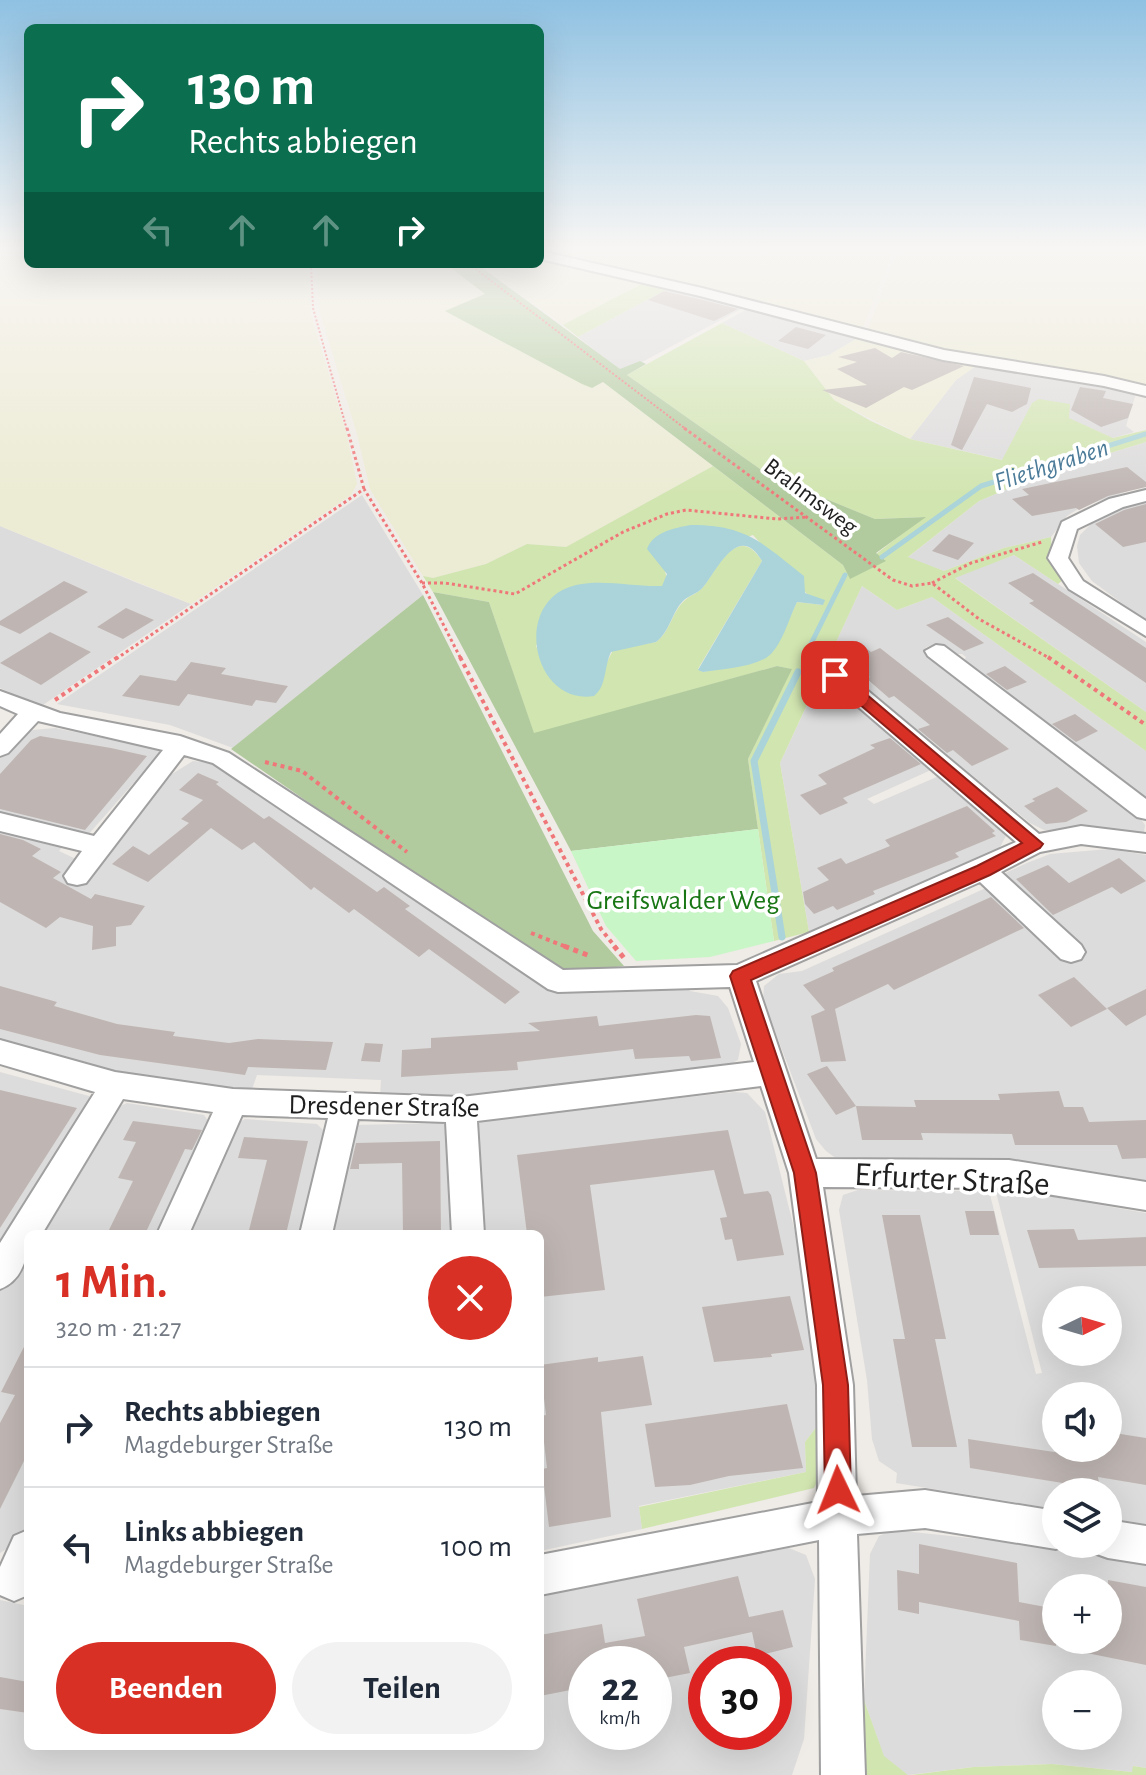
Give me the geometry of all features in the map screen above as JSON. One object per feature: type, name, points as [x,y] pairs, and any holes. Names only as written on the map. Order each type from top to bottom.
[{"type":"street","points":[[854,332],[943,355],[1104,381],[1146,391]]},
{"type":"street","points":[[1146,495],[1086,515],[1069,526],[1058,558],[1076,585],[1146,630]]},
{"type":"street","points":[[936,651],[1146,811]]},
{"type":"street","points":[[835,675],[1034,844]]},
{"type":"street","points":[[0,698],[32,713],[180,744],[221,758],[558,981],[740,976],[983,870],[1034,844],[1081,835],[1146,843]]},
{"type":"street","points":[[0,748],[32,713]]},
{"type":"street","points":[[77,876],[180,744]]},
{"type":"street","points":[[0,822],[101,847]]},
{"type":"street","points":[[983,870],[1071,952]]},
{"type":"street","points":[[740,976],[805,1173],[835,1385],[843,1775]]},
{"type":"street","name":"Dresdener Straße","points":[[0,1052],[115,1085],[233,1102],[461,1110],[772,1072]]},
{"type":"street","points":[[26,1230],[115,1085]]},
{"type":"street","points":[[175,1230],[233,1102]]},
{"type":"street","points":[[317,1230],[346,1106]]},
{"type":"street","points":[[461,1110],[468,1230]]},
{"type":"street","name":"Erfurter Straße","points":[[805,1173],[1009,1174],[1146,1196]]},
{"type":"street","points":[[0,1273],[24,1234]]},
{"type":"street","points":[[544,1574],[839,1517],[925,1509],[1042,1528]]},
{"type":"street","points":[[1122,1541],[1146,1545]]},
{"type":"path","points":[[320,332],[364,489],[422,583],[601,929],[624,958],[613,957]]},
{"type":"path","name":"Brahmsweg","points":[[553,332],[893,580],[912,586],[932,583]]},
{"type":"path","points":[[32,713],[364,489]]},
{"type":"path","points":[[422,583],[435,581],[499,594],[515,594],[640,524],[682,510],[719,510],[770,521],[808,517]]},
{"type":"path","points":[[1062,540],[1003,551],[949,571],[932,583],[979,619],[1046,655],[1146,725]]},
{"type":"path","points":[[231,765],[274,763],[302,771],[411,855]]},
{"type":"path","points":[[522,929],[570,951],[603,957]]},
{"type":"shaded area","points":[[588,332],[699,332],[642,362],[620,370],[578,337]]},
{"type":"shaded area","points":[[741,332],[845,332],[861,336],[829,355],[804,361]]},
{"type":"shaded area","points":[[979,364],[1137,390],[1126,426],[1134,432],[1113,438],[1032,403],[1003,460],[910,439],[956,380]]},
{"type":"shaded area","points":[[1146,442],[1146,485],[1081,507],[1067,516],[1051,537],[1004,548],[944,571],[907,558],[979,501],[1048,472]]},
{"type":"shaded area","points":[[362,495],[423,595],[233,748],[170,725],[57,704]]},
{"type":"shaded area","points":[[1146,500],[1146,621],[1092,581],[1079,563],[1077,546],[1080,535],[1093,522],[1118,509]]},
{"type":"shaded area","points":[[0,526],[191,604],[43,705],[28,701],[0,688]]},
{"type":"shaded area","points":[[1014,555],[1146,642],[1146,712],[954,577]]},
{"type":"shaded area","points":[[862,586],[897,610],[932,597],[1146,751],[1146,805],[963,664],[966,657],[962,654],[950,654],[934,644],[925,648],[1133,809],[1145,825],[1144,832],[1044,830],[1030,823],[829,657]]},
{"type":"shaded area","points":[[814,690],[850,699],[931,764],[931,770],[867,799],[874,804],[939,776],[1002,823],[1007,834],[999,849],[809,932],[780,763]]},
{"type":"shaded area","points":[[55,728],[159,749],[159,754],[87,836],[0,818],[0,759],[15,742],[33,730]]},
{"type":"shaded area","points":[[193,761],[215,763],[535,979],[685,986],[690,991],[718,996],[728,1008],[741,1044],[738,1060],[723,1068],[533,1089],[453,1097],[380,1098],[381,1080],[257,1075],[251,1092],[139,1078],[0,1044],[0,826],[67,842],[59,851],[78,860],[68,875],[83,885],[172,774]]},
{"type":"shaded area","points":[[1109,849],[1146,855],[1146,1185],[850,1162],[837,1159],[826,1151],[816,1139],[763,1000],[764,986],[779,974],[802,971],[986,888],[1001,875],[1027,863],[1050,854]]},
{"type":"shaded area","points":[[0,1072],[89,1096],[94,1108],[0,1259]]},
{"type":"shaded area","points":[[734,1092],[747,1093],[765,1112],[797,1240],[818,1381],[821,1421],[805,1442],[806,1472],[639,1506],[642,1529],[544,1550],[544,1230],[477,1230],[471,1131],[482,1120]]},
{"type":"shaded area","points":[[127,1103],[204,1115],[213,1128],[165,1230],[35,1230],[109,1111]]},
{"type":"shaded area","points":[[245,1119],[317,1124],[327,1134],[305,1230],[184,1230],[230,1127]]},
{"type":"shaded area","points":[[442,1123],[454,1132],[459,1230],[323,1230],[356,1125]]},
{"type":"shaded area","points":[[858,1190],[989,1191],[1036,1374],[1042,1373],[996,1192],[1025,1192],[1146,1213],[1146,1524],[1122,1520],[1122,1478],[1042,1478],[1042,1507],[896,1483],[897,1473],[879,1461],[872,1439],[867,1380],[839,1210],[843,1195]]},
{"type":"shaded area","points":[[24,1250],[24,1534],[21,1540],[0,1553],[0,1289]]},
{"type":"shaded area","points":[[893,1530],[1042,1546],[1042,1558],[1115,1558],[1146,1563],[1146,1768],[1133,1766],[1133,1772],[1052,1764],[974,1767],[908,1775],[884,1757],[864,1700],[870,1554],[879,1536]]},
{"type":"shaded area","points":[[779,1544],[806,1555],[815,1579],[804,1739],[792,1775],[0,1775],[0,1600],[24,1605],[24,1750],[544,1750],[544,1595]]},
{"type":"green space","points":[[0,332],[316,332],[347,435],[357,484],[351,495],[191,604],[0,526]]},
{"type":"green space","points":[[326,332],[485,332],[592,388],[603,382],[713,466],[566,547],[527,544],[486,564],[433,578],[423,576],[370,489]]},
{"type":"green space","points":[[484,332],[569,332],[620,369],[640,361],[646,364],[627,375],[770,476],[875,519],[926,517],[876,553],[886,561],[850,579],[843,565],[603,382],[592,388]]},
{"type":"green space","points":[[572,332],[588,332],[578,337]]},
{"type":"green space","points":[[706,332],[741,332],[804,361],[834,400],[910,439],[1002,460],[1032,403],[1039,399],[1070,404],[1069,418],[1113,438],[1146,430],[1146,442],[1048,472],[979,501],[908,557],[944,571],[1004,548],[1051,537],[1052,560],[1064,579],[1058,584],[1014,555],[955,578],[1146,712],[1146,751],[932,597],[897,610],[862,586],[780,763],[809,932],[774,941],[748,759],[791,669],[777,666],[534,734],[489,602],[433,592],[423,576],[433,578],[486,564],[527,544],[566,547],[713,466],[843,565],[850,578],[885,560],[876,554],[924,517],[875,519],[770,476],[627,375]],"holes":[[[753,535],[806,593],[823,605],[797,602],[773,651],[765,658],[703,672],[698,669],[762,561],[753,550],[745,546],[737,547],[722,560],[702,588],[680,606],[665,633],[656,642],[613,650],[606,664],[541,656],[536,646],[574,586],[662,587],[667,579],[664,567]]]},
{"type":"green space","points":[[870,332],[1146,332],[1146,386],[979,358]]},
{"type":"green space","points":[[861,336],[979,364],[956,380],[910,439],[834,400],[804,361],[829,355]]},
{"type":"green space","points":[[433,592],[489,602],[534,733],[777,666],[792,669],[748,759],[758,829],[571,851]]},
{"type":"green space","points":[[423,595],[593,931],[624,966],[568,973],[550,969],[231,749]]},
{"type":"green space","name":"Greifswalder Weg","points":[[758,829],[774,941],[710,957],[636,961],[606,926],[571,851]]},
{"type":"green space","points":[[821,1421],[822,1472],[814,1488],[642,1529],[639,1507],[806,1472],[805,1442]]},
{"type":"green space","points":[[864,1700],[884,1756],[908,1775],[866,1775]]},
{"type":"green space","points":[[1052,1764],[1132,1772],[1133,1766],[1146,1768],[1146,1775],[911,1775],[974,1767]]},
{"type":"water","points":[[691,525],[726,528],[753,538],[804,576],[805,593],[825,600],[823,605],[797,602],[780,641],[766,658],[735,668],[698,670],[762,561],[753,550],[745,546],[737,547],[729,552],[702,588],[680,605],[665,633],[656,642],[611,652],[601,687],[594,696],[573,695],[556,685],[544,669],[537,650],[537,629],[543,610],[556,594],[587,583],[662,586],[667,574],[647,549],[659,535]]},
{"type":"building","points":[[790,332],[826,335],[808,349],[778,341]]},
{"type":"building","points":[[875,348],[892,358],[901,352],[964,366],[912,390],[904,387],[866,408],[822,390],[867,385],[837,369],[857,362],[838,357]]},
{"type":"building","points":[[974,377],[1031,388],[1027,404],[1012,412],[987,404],[962,450],[951,445]]},
{"type":"building","points":[[1080,387],[1106,391],[1103,398],[1133,404],[1128,418],[1101,427],[1071,410]]},
{"type":"building","points":[[1127,467],[1146,482],[1146,487],[1108,496],[1079,510],[1032,516],[1012,499],[1029,495],[1022,489]]},
{"type":"building","points":[[1146,504],[1146,542],[1123,547],[1095,524],[1124,510]]},
{"type":"building","points":[[949,534],[974,543],[958,560],[932,551]]},
{"type":"building","points":[[1033,573],[1146,648],[1146,683],[1029,603],[1034,601],[1008,583]]},
{"type":"building","points":[[64,581],[88,592],[20,634],[0,625],[0,621]]},
{"type":"building","points":[[126,608],[154,620],[123,639],[97,627]]},
{"type":"building","points":[[948,617],[984,643],[964,651],[926,625]]},
{"type":"building","points":[[50,632],[91,652],[41,685],[0,663]]},
{"type":"building","points":[[857,641],[871,652],[880,648],[1009,749],[972,766],[953,750],[947,753],[918,729],[930,725],[894,696],[889,698],[866,678],[870,677],[836,649]]},
{"type":"building","points":[[191,662],[226,668],[221,674],[288,686],[276,703],[256,700],[252,706],[188,694],[179,706],[122,696],[140,675],[176,681]]},
{"type":"building","points":[[1005,666],[1027,682],[1007,690],[986,674]]},
{"type":"building","points":[[1075,714],[1098,731],[1076,742],[1052,724]]},
{"type":"building","points":[[40,736],[147,756],[85,830],[0,809],[0,774],[31,740]]},
{"type":"building","points":[[890,738],[921,764],[843,798],[848,803],[820,815],[800,795],[827,784],[818,775],[875,748],[870,745]]},
{"type":"building","points":[[198,773],[219,782],[216,784],[264,819],[269,816],[377,892],[384,887],[410,906],[405,909],[520,992],[505,1004],[429,949],[419,957],[354,909],[349,913],[314,887],[311,890],[254,842],[242,850],[211,828],[148,882],[112,864],[133,846],[149,855],[189,823],[181,819],[203,800],[179,790]]},
{"type":"building","points":[[1057,787],[1088,811],[1066,822],[1046,824],[1024,806]]},
{"type":"building","points":[[967,806],[995,831],[992,833],[996,836],[955,853],[959,857],[873,891],[875,894],[837,910],[833,906],[814,914],[805,904],[803,892],[829,880],[817,868],[841,858],[846,864],[890,846],[885,840]]},
{"type":"building","points":[[0,834],[41,849],[32,856],[61,872],[53,878],[91,899],[95,894],[145,906],[131,925],[116,927],[116,946],[92,950],[93,926],[60,917],[46,928],[0,902]]},
{"type":"building","points":[[1119,858],[1146,881],[1121,894],[1112,887],[1053,915],[1016,879],[1048,865],[1069,883]]},
{"type":"building","points":[[991,897],[1024,928],[894,990],[888,984],[835,1009],[846,1061],[821,1062],[811,1016],[825,1010],[803,985],[834,971],[832,968]]},
{"type":"building","points":[[1074,977],[1107,1009],[1071,1027],[1038,995]]},
{"type":"building","points":[[0,986],[117,1024],[175,1032],[173,1036],[229,1043],[258,1039],[333,1042],[326,1070],[248,1067],[245,1075],[100,1055],[0,1029]]},
{"type":"building","points":[[1146,989],[1146,1015],[1126,1026],[1107,1008]]},
{"type":"building","points":[[597,1016],[599,1026],[710,1016],[721,1058],[691,1061],[689,1056],[635,1059],[633,1049],[517,1062],[518,1070],[401,1077],[402,1050],[431,1048],[431,1038],[540,1031],[528,1023]]},
{"type":"building","points":[[365,1043],[383,1044],[380,1062],[361,1061]]},
{"type":"building","points":[[827,1066],[856,1106],[836,1115],[807,1074]]},
{"type":"building","points":[[0,1090],[77,1108],[0,1228]]},
{"type":"building","points":[[1059,1091],[1064,1107],[1083,1107],[1089,1122],[1146,1120],[1146,1158],[1122,1159],[1117,1145],[1015,1145],[1012,1134],[921,1133],[923,1140],[862,1140],[856,1106],[916,1107],[914,1100],[1000,1100],[998,1094]]},
{"type":"building","points":[[133,1121],[202,1130],[192,1150],[185,1149],[147,1230],[109,1230],[133,1181],[118,1178],[136,1142],[123,1140]]},
{"type":"building","points":[[728,1130],[744,1194],[768,1191],[771,1195],[784,1255],[737,1261],[732,1239],[725,1240],[720,1218],[727,1217],[714,1170],[590,1185],[605,1290],[544,1297],[544,1230],[526,1230],[517,1155]]},
{"type":"building","points":[[244,1137],[308,1141],[287,1230],[249,1230],[267,1160],[238,1158]]},
{"type":"building","points":[[440,1141],[441,1230],[403,1230],[402,1163],[359,1164],[359,1169],[350,1169],[356,1143]]},
{"type":"building","points":[[965,1211],[994,1211],[999,1235],[970,1235]]},
{"type":"building","points":[[882,1215],[920,1215],[946,1339],[935,1339],[957,1447],[912,1447],[893,1339],[905,1339]]},
{"type":"building","points":[[1074,1229],[1078,1240],[1146,1237],[1146,1266],[1039,1268],[1027,1230]]},
{"type":"building","points":[[790,1296],[804,1350],[771,1354],[772,1357],[714,1362],[702,1307]]},
{"type":"building","points":[[24,1347],[24,1461],[0,1509],[0,1423],[15,1395],[1,1392]]},
{"type":"building","points":[[643,1356],[652,1405],[601,1412],[611,1517],[549,1527],[544,1486],[544,1469],[547,1468],[544,1364],[598,1357],[598,1362]]},
{"type":"building","points":[[787,1404],[803,1468],[729,1476],[690,1485],[655,1487],[645,1424]]},
{"type":"building","points":[[1122,1434],[1146,1438],[1146,1485],[1122,1481],[1122,1478],[1042,1480],[970,1468],[968,1439],[1042,1450],[1042,1462],[1122,1462]]},
{"type":"building","points":[[919,1544],[1017,1563],[1019,1602],[1042,1606],[1042,1644],[1020,1640],[1019,1621],[919,1602],[919,1614],[898,1610],[897,1570],[919,1574]]},
{"type":"building","points":[[738,1576],[749,1617],[783,1610],[793,1647],[755,1646],[752,1632],[688,1646],[684,1647],[688,1673],[672,1676],[672,1646],[568,1646],[568,1691],[544,1695],[544,1634],[602,1624],[605,1643],[645,1636],[637,1599]]},
{"type":"building","points":[[1122,1583],[1146,1587],[1146,1665],[1092,1654],[1122,1654]]},
{"type":"building","points":[[0,1677],[24,1681],[24,1712],[0,1709]]},
{"type":"waterway","name":"Fliethgraben","points":[[882,557],[981,486],[1146,434]]},
{"type":"waterway","name":"Fliethgraben","points":[[808,650],[845,575]]},
{"type":"waterway","name":"Fliethgraben","points":[[782,937],[754,761],[798,672]]},
{"type":"route","points":[[835,675],[1034,844],[983,870],[740,976],[805,1173],[835,1385],[838,1490]]}]
